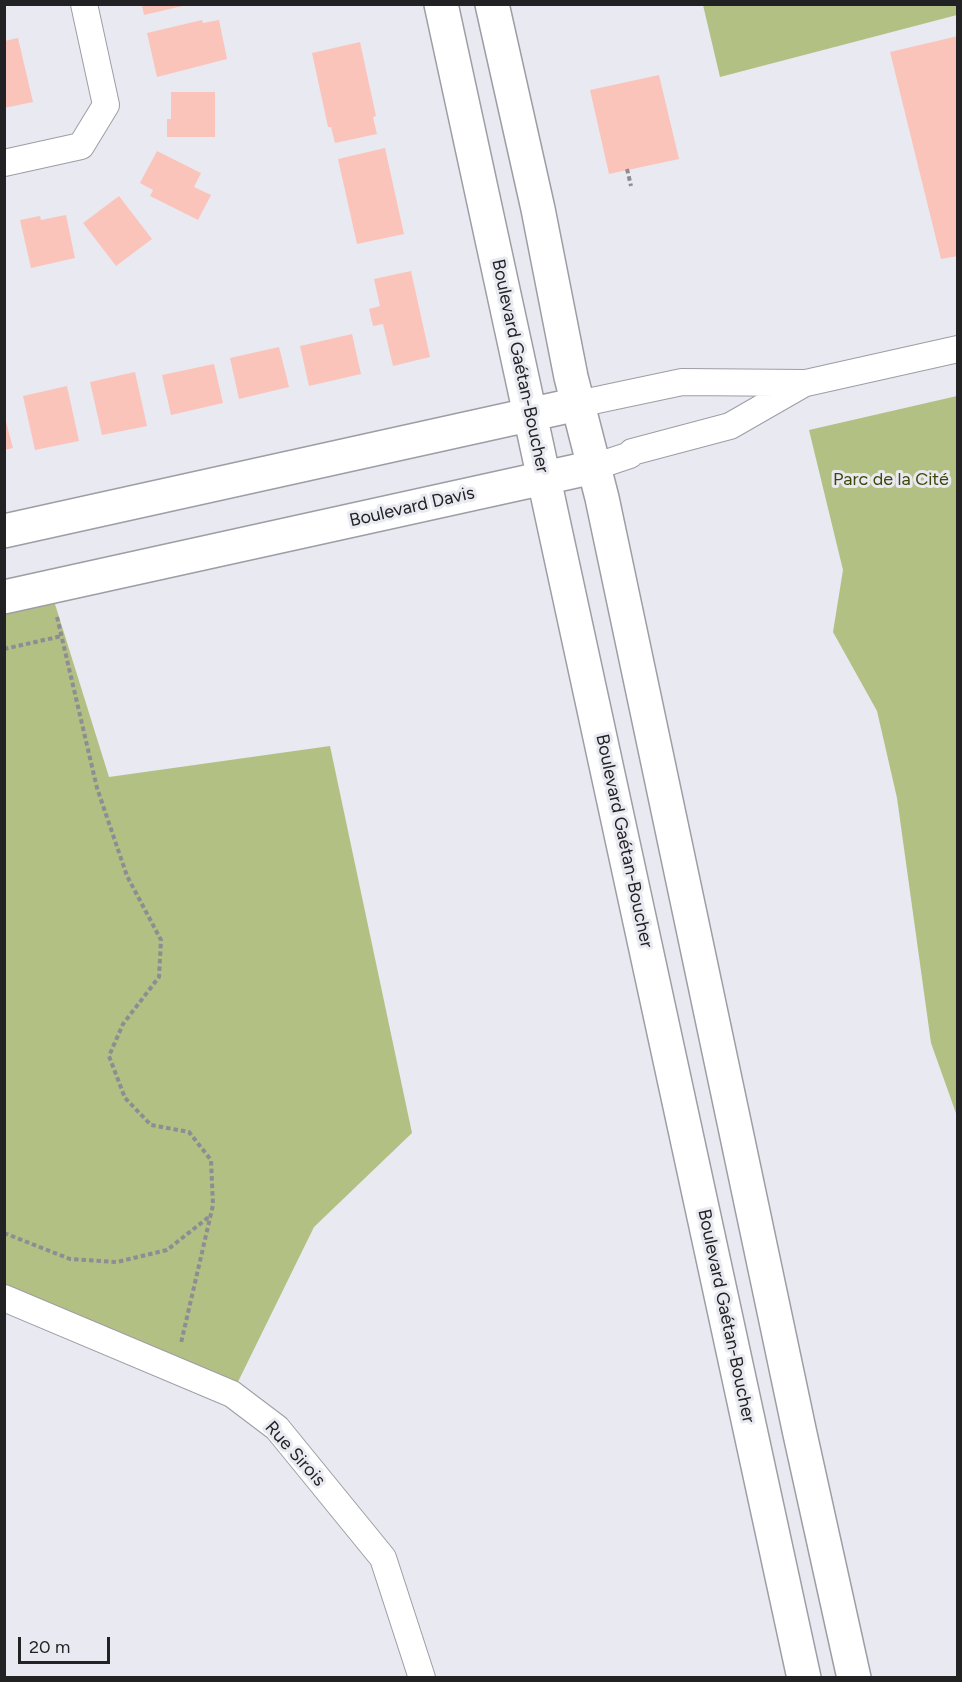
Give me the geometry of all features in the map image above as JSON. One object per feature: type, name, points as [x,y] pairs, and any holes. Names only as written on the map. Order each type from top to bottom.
[{"type":"main road","name":"Boulevard Gaétan-Boucher","points":[[441,4],[804,1677]]},
{"type":"main road","points":[[492,4],[854,1677]]},
{"type":"main road","name":"Boulevard Davis","points":[[4,531],[578,404]]},
{"type":"main road","name":"Boulevard Davis","points":[[4,597],[594,467]]},
{"type":"street","points":[[4,163],[81,146],[106,105],[84,4]]},
{"type":"street","name":"Boulevard Davis","points":[[578,404],[682,382],[806,383],[957,349]]},
{"type":"street","name":"Boulevard Davis","points":[[594,467],[630,456],[632,452],[730,426],[806,383]]},
{"type":"street","name":"Rue Sirois","points":[[4,1298],[232,1394],[277,1428],[383,1557],[422,1677]]},
{"type":"path","points":[[627,169],[632,186]]},
{"type":"path","points":[[50,588],[97,788],[127,876],[161,940],[159,977],[123,1024],[109,1056],[126,1098],[151,1125],[189,1132],[211,1160],[213,1205],[175,1370]]},
{"type":"path","points":[[4,649],[62,636]]},
{"type":"path","points":[[4,1233],[70,1259],[117,1262],[167,1251],[210,1215]]},
{"type":"green space","points":[[957,4],[957,15],[720,77],[703,5]]},
{"type":"green space","name":"Parc de la Cité","points":[[958,396],[957,1116],[931,1043],[897,798],[877,711],[833,632],[843,570],[809,430]]},
{"type":"green space","points":[[50,588],[109,777],[330,746],[412,1133],[314,1227],[232,1394],[5,1298],[5,597]]},
{"type":"building","points":[[142,5],[187,5],[144,15]]},
{"type":"building","points":[[202,20],[203,23],[219,20],[227,59],[157,77],[147,33]]},
{"type":"building","points":[[958,36],[958,256],[941,259],[890,52]]},
{"type":"building","points":[[18,38],[33,102],[4,108],[4,41]]},
{"type":"building","points":[[360,42],[376,116],[373,117],[377,134],[335,143],[331,127],[328,127],[312,53]]},
{"type":"building","points":[[659,75],[679,159],[609,174],[590,90]]},
{"type":"building","points":[[171,92],[215,92],[215,137],[167,137],[167,119],[171,119]]},
{"type":"building","points":[[385,148],[404,234],[357,244],[338,159]]},
{"type":"building","points":[[157,151],[201,173],[194,187],[211,195],[198,220],[150,196],[153,190],[140,183]]},
{"type":"building","points":[[119,196],[152,239],[116,266],[83,223]]},
{"type":"building","points":[[66,215],[75,258],[31,268],[20,220],[40,216],[41,220]]},
{"type":"building","points":[[411,271],[430,357],[393,366],[383,324],[373,326],[369,309],[380,306],[374,279]]},
{"type":"building","points":[[352,334],[361,374],[309,386],[300,346]]},
{"type":"building","points":[[279,347],[289,387],[239,399],[230,358]]},
{"type":"building","points":[[214,364],[223,403],[171,415],[162,375]]},
{"type":"building","points":[[135,372],[147,426],[102,435],[90,382]]},
{"type":"building","points":[[67,386],[79,441],[35,450],[23,396]]},
{"type":"building","points":[[4,414],[13,448],[4,450]]}]
